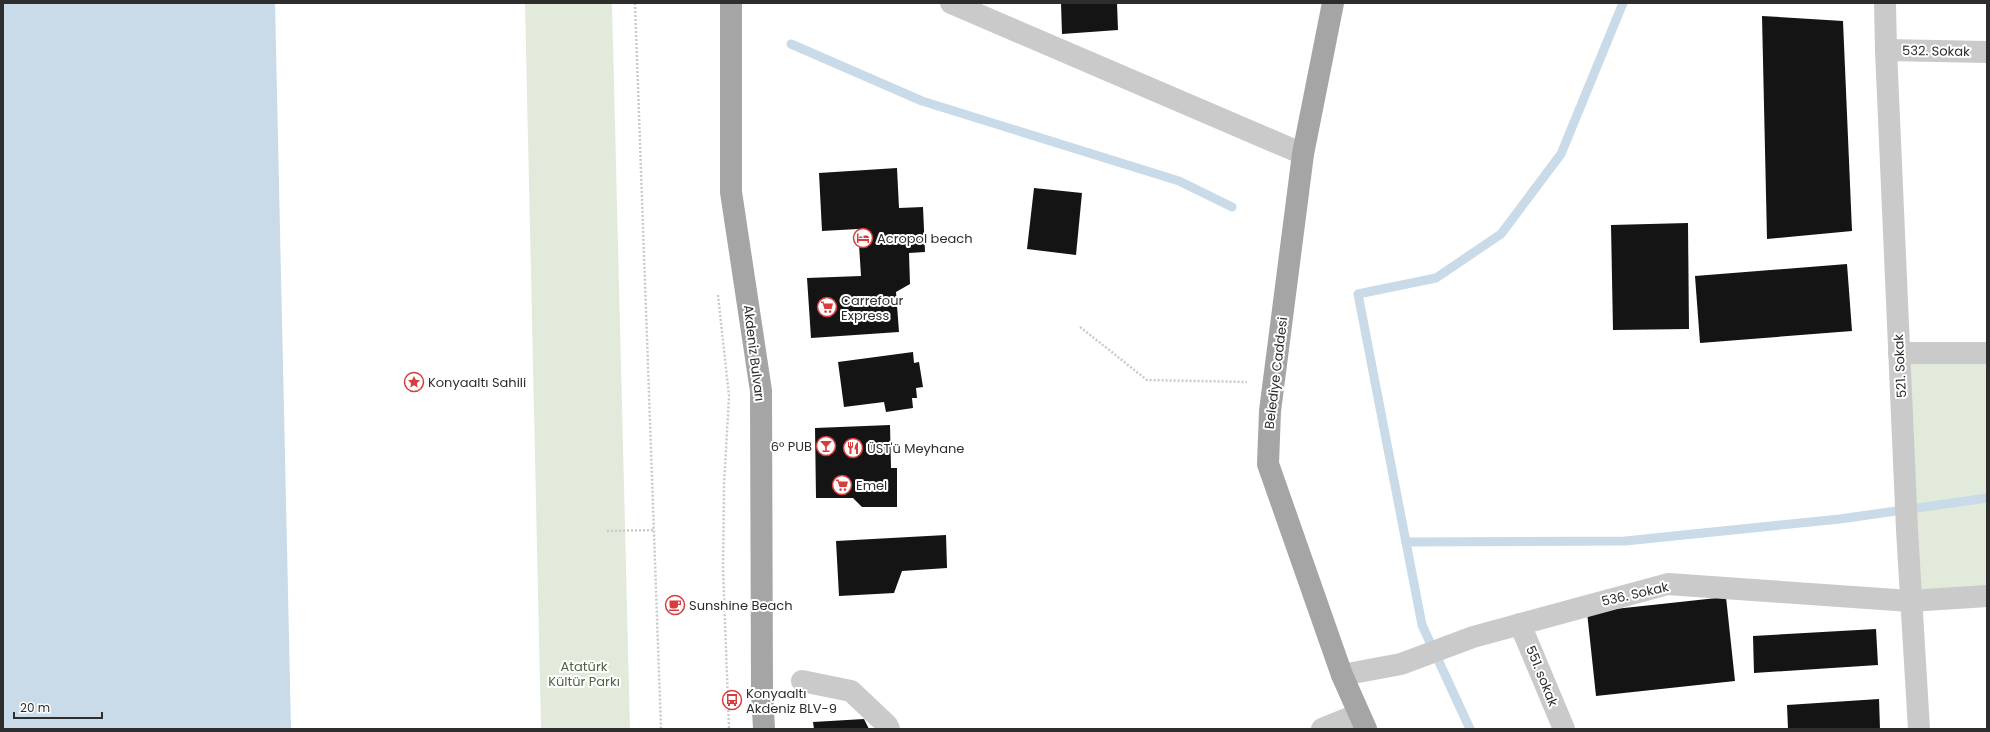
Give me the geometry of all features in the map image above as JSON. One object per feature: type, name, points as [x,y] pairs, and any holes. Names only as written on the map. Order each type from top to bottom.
[{"type":"main road","name":"Akdeniz Bulvarı","points":[[731,3],[731,192],[761,391],[762,693],[764,729]]},
{"type":"main road","name":"Belediye Caddesi","points":[[1333,3],[1304,154],[1270,411],[1268,464],[1342,675],[1362,722]]},
{"type":"street","points":[[951,3],[1304,154]]},
{"type":"street","name":"521. Sokak","points":[[1886,3],[1886,50],[1906,530],[1918,729]]},
{"type":"street","name":"532. Sokak","points":[[1886,50],[1987,52]]},
{"type":"street","points":[[1899,353],[1987,353]]},
{"type":"street","name":"536. Sokak","points":[[1342,675],[1401,664],[1473,637],[1668,584],[1910,601],[1987,596]]},
{"type":"street","name":"551. sokak","points":[[1520,624],[1564,729]]},
{"type":"street","points":[[802,681],[851,691],[887,725],[889,729]]},
{"type":"street","points":[[1322,729],[1362,722]]},
{"type":"path","points":[[635,3],[661,729]]},
{"type":"path","points":[[717,289],[729,396],[724,485],[723,569],[729,729]]},
{"type":"path","points":[[1080,327],[1147,380],[1274,383]]},
{"type":"path","points":[[607,531],[655,530]]},
{"type":"green space","name":"Atatürk Kültür Parkı","points":[[525,3],[612,3],[630,729],[541,729]]},
{"type":"green space","points":[[1899,353],[1987,353],[1987,596],[1910,601]]},
{"type":"water","points":[[3,3],[275,3],[291,729],[3,729]]},
{"type":"building","points":[[1061,3],[1117,3],[1118,30],[1062,34]]},
{"type":"building","points":[[1762,16],[1843,21],[1852,231],[1767,239]]},
{"type":"building","points":[[897,168],[899,208],[923,207],[925,252],[909,253],[910,284],[896,292],[899,332],[811,338],[807,278],[861,276],[858,229],[822,231],[819,173]]},
{"type":"building","points":[[1034,188],[1082,193],[1076,255],[1027,249]]},
{"type":"building","points":[[1688,223],[1689,329],[1613,330],[1611,225]]},
{"type":"building","points":[[1847,264],[1852,331],[1700,343],[1695,276]]},
{"type":"building","points":[[913,352],[914,363],[919,362],[923,387],[916,388],[917,398],[912,398],[913,408],[886,412],[884,402],[844,407],[838,362]]},
{"type":"building","points":[[890,425],[891,468],[897,468],[897,507],[862,507],[853,498],[816,498],[815,428]]},
{"type":"building","points":[[946,535],[947,568],[902,571],[894,593],[839,596],[836,541]]},
{"type":"building","points":[[1726,597],[1735,681],[1596,696],[1587,612]]},
{"type":"building","points":[[1876,629],[1878,665],[1754,673],[1753,636]]},
{"type":"building","points":[[1879,699],[1880,729],[1788,729],[1787,705]]},
{"type":"building","points":[[864,719],[869,729],[814,729],[813,722]]},
{"type":"waterway","points":[[1470,729],[1422,625],[1358,294],[1436,278],[1501,234],[1561,154],[1623,3]]},
{"type":"waterway","points":[[791,44],[922,101],[1179,181],[1232,207]]},
{"type":"waterway","points":[[1406,542],[1625,541],[1840,519],[1987,498]]},
{"type":"place","name":"Acropol beach","points":[[863,238]]},
{"type":"place","name":"Carrefour Express","points":[[827,307]]},
{"type":"place","name":"Konyaaltı Sahili","points":[[414,382]]},
{"type":"place","name":"6° PUB","points":[[826,446]]},
{"type":"place","name":"ÜST'ü Meyhane","points":[[853,448]]},
{"type":"place","name":"Emel","points":[[842,485]]},
{"type":"place","name":"Sunshine Beach","points":[[675,605]]},
{"type":"place","name":"Konyaaltı Akdeniz BLV-9","points":[[732,700]]}]
